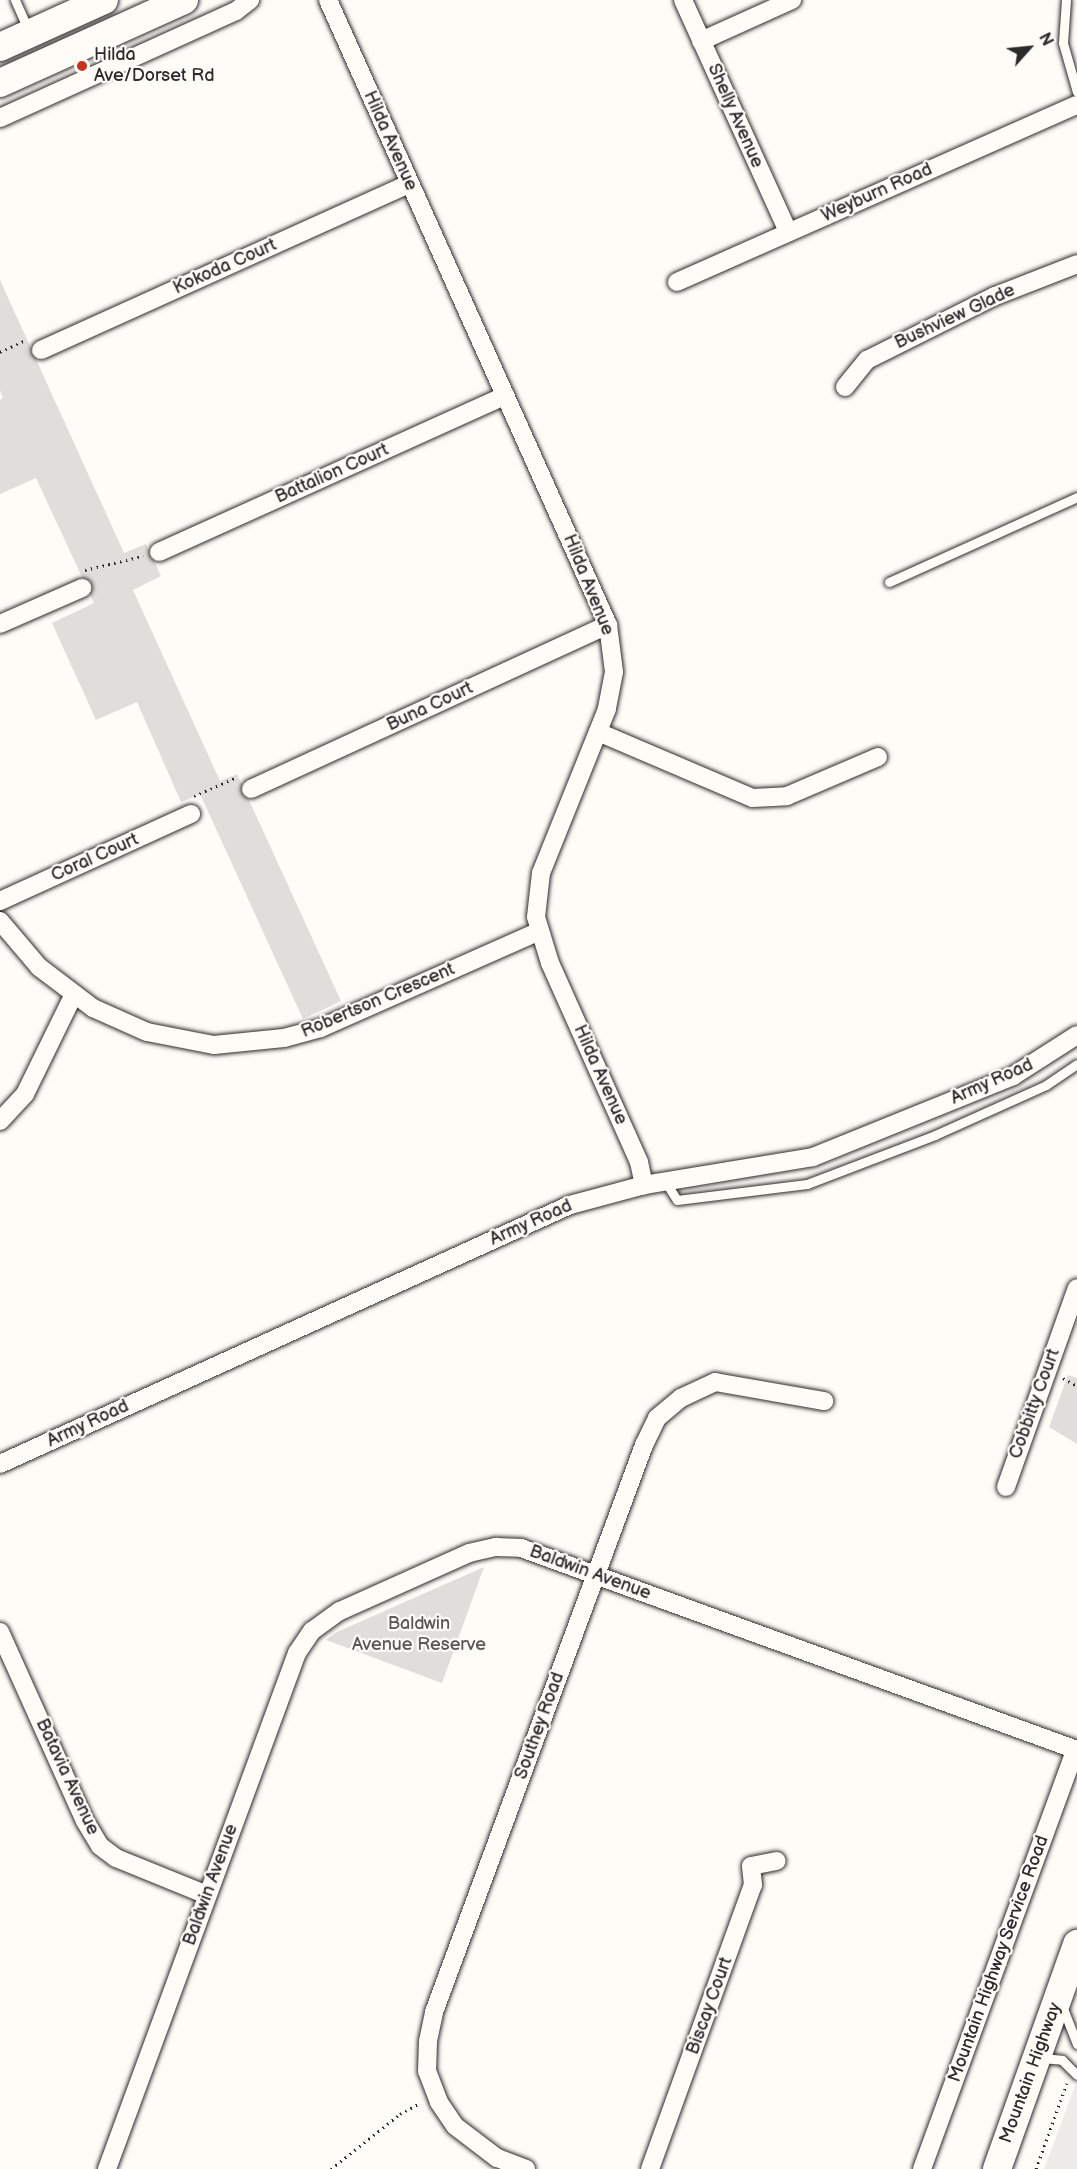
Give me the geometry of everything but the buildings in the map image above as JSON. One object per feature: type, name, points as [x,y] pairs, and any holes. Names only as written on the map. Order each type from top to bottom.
[{"type":"main road","points":[[0,47],[104,0]]},
{"type":"main road","points":[[0,83],[184,0]]},
{"type":"main road","points":[[30,33],[64,54]]},
{"type":"main road","name":"Mountain Highway","points":[[997,2169],[1077,1944]]},
{"type":"street","points":[[0,118],[236,11],[250,0]]},
{"type":"street","name":"Hilda Avenue","points":[[328,0],[408,184],[608,625],[614,672],[598,732],[542,873],[538,932],[639,1162],[644,1185]]},
{"type":"street","name":"Shelly Avenue","points":[[683,0],[788,232]]},
{"type":"street","points":[[701,40],[792,0]]},
{"type":"street","name":"Weyburn Road","points":[[677,282],[1077,105]]},
{"type":"street","name":"Kokoda Court","points":[[35,345],[408,184]]},
{"type":"street","name":"Bushview Glade","points":[[845,387],[867,360],[995,296],[1077,264]]},
{"type":"street","name":"Battalion Court","points":[[159,552],[505,396]]},
{"type":"street","points":[[0,624],[80,580]]},
{"type":"street","name":"Buna Court","points":[[246,783],[608,625]]},
{"type":"street","points":[[598,732],[753,798],[787,796],[878,757]]},
{"type":"street","name":"Coral Court","points":[[0,901],[191,806]]},
{"type":"street","name":"Robertson Crescent","points":[[0,921],[39,967],[73,996],[147,1032],[214,1045],[250,1044],[321,1028],[538,932]]},
{"type":"street","points":[[0,1121],[25,1094],[73,996]]},
{"type":"street","name":"Army Road","points":[[0,1464],[570,1205],[644,1185],[813,1157],[1013,1076],[1077,1035]]},
{"type":"street","name":"Cobbitty Court","points":[[1006,1487],[1077,1288]]},
{"type":"street","name":"Southey Road","points":[[526,2169],[490,2153],[454,2126],[439,2102],[428,2071],[428,2042],[434,2012],[649,1436],[657,1418],[681,1398],[702,1386],[728,1382],[824,1401]]},
{"type":"street","name":"Baldwin Avenue","points":[[107,2169],[276,1703],[297,1653],[312,1631],[351,1606],[469,1553],[496,1547],[521,1548],[1076,1749]]},
{"type":"street","name":"Batavia Avenue","points":[[0,1632],[85,1821],[100,1846],[116,1858],[207,1895]]},
{"type":"street","name":"Mountain Highway Service Road","points":[[922,2169],[1076,1749]]},
{"type":"street","name":"Biscay Court","points":[[650,2169],[753,1885],[751,1866],[777,1861]]},
{"type":"lane","points":[[15,0],[30,33]]},
{"type":"lane","points":[[1066,0],[1063,43],[1077,93]]},
{"type":"lane","points":[[889,582],[1077,497]]},
{"type":"lane","points":[[665,1181],[677,1200],[807,1184],[935,1135],[1046,1085],[1077,1064]]},
{"type":"lane","points":[[1058,1998],[1077,2044]]},
{"type":"lane","points":[[1036,2058],[1062,2060],[1077,2074]]},
{"type":"path","points":[[0,352],[35,345]]},
{"type":"path","points":[[80,580],[159,552]]},
{"type":"path","points":[[191,806],[246,783]]},
{"type":"path","points":[[1063,1378],[1077,1386]]},
{"type":"path","points":[[1036,2169],[1067,2082]]},
{"type":"path","points":[[331,2169],[400,2114],[417,2104]]},
{"type":"shaded area","points":[[1077,2080],[1077,2169],[1044,2169],[1066,2110]]},
{"type":"green space","points":[[0,280],[124,553],[146,544],[161,576],[133,590],[220,781],[237,774],[341,1001],[303,1019],[200,794],[181,802],[137,702],[96,720],[52,623],[94,603],[36,478],[0,494],[0,400],[3,398],[0,390]]},
{"type":"green space","points":[[1068,1375],[1077,1378],[1077,1444],[1049,1427]]},
{"type":"green space","name":"Baldwin Avenue Reserve","points":[[484,1567],[442,1683],[326,1640],[337,1632]]},
{"type":"place","name":"Hilda Ave/Dorset Rd","points":[[82,66]]}]
